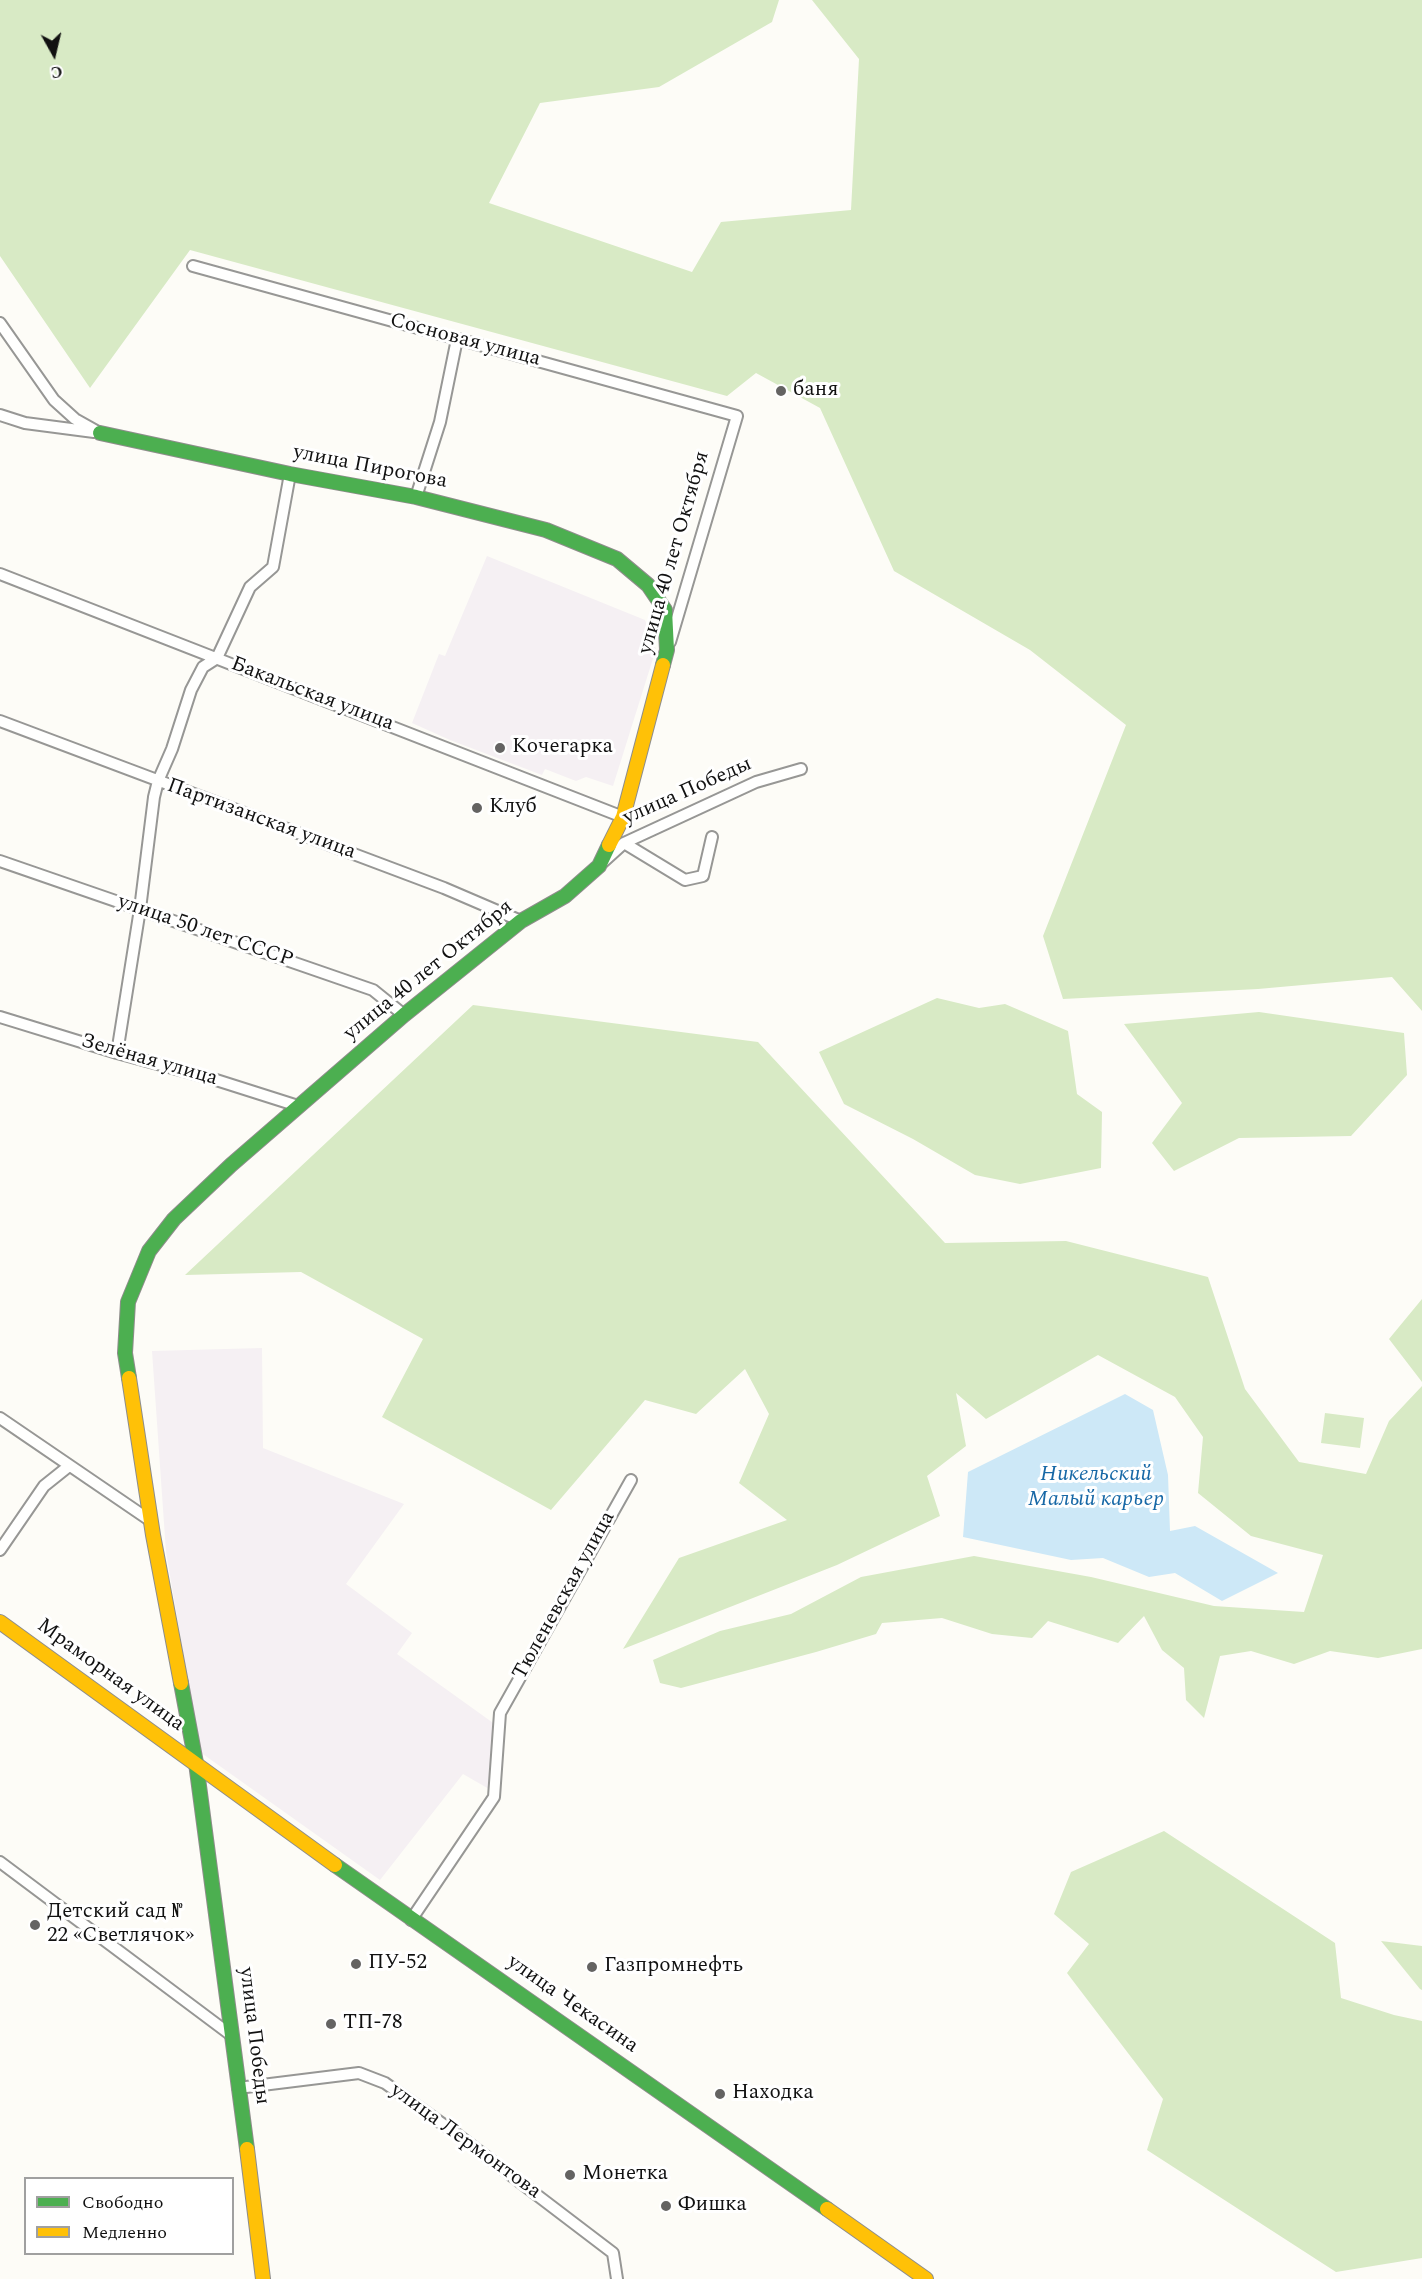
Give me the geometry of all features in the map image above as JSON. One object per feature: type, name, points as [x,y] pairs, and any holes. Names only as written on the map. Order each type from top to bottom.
[{"type":"street","name":"Сосновая улица","points":[[193,266],[737,416]]},
{"type":"street","points":[[0,323],[54,400],[75,418],[100,433]]},
{"type":"street","points":[[416,497],[440,422],[457,339]]},
{"type":"street","name":"улица Пирогова","points":[[0,415],[26,423],[100,433],[290,474],[416,497],[546,530],[617,559],[648,585],[665,610],[667,650]]},
{"type":"street","name":"улица 40 лет Октября","points":[[150,1521],[125,1353],[128,1302],[148,1251],[174,1219],[298,1106],[404,1015],[521,921],[565,896],[599,866],[623,817],[667,650],[737,416]]},
{"type":"street","points":[[117,1053],[158,781],[172,749],[191,690],[203,667],[217,658],[250,587],[273,567],[290,474]]},
{"type":"street","name":"Бакальская улица","points":[[0,574],[623,817]]},
{"type":"street","name":"Партизанская улица","points":[[0,721],[444,888],[521,921]]},
{"type":"street","name":"улица Победы","points":[[599,866],[624,843],[756,782],[801,769]]},
{"type":"street","points":[[624,843],[685,880],[703,876],[712,837]]},
{"type":"street","name":"улица 50 лет СССР","points":[[0,861],[373,990],[404,1015]]},
{"type":"street","name":"Зелёная улица","points":[[0,1017],[298,1106]]},
{"type":"street","points":[[0,1418],[150,1521]]},
{"type":"street","points":[[0,1550],[44,1486],[69,1466]]},
{"type":"street","name":"Тюленевская улица","points":[[411,1920],[464,1838],[494,1797],[500,1713],[631,1480]]},
{"type":"street","name":"улица Победы","points":[[150,1521],[196,1763],[263,2279]]},
{"type":"street","name":"Мраморная улица","points":[[0,1622],[196,1763]]},
{"type":"street","name":"улица Чекасина","points":[[196,1763],[411,1920],[515,1989],[926,2279]]},
{"type":"street","points":[[0,1862],[231,2035]]},
{"type":"street","name":"улица Лермонтова","points":[[238,2088],[359,2073],[385,2083],[458,2135],[613,2253],[617,2279]]},
{"type":"shaded area","points":[[487,556],[645,620],[656,649],[613,786],[586,777],[576,781],[545,769],[542,775],[412,723],[439,654],[445,656]]},
{"type":"shaded area","points":[[262,1348],[263,1448],[404,1504],[346,1584],[412,1633],[397,1654],[496,1725],[490,1757],[499,1775],[489,1789],[463,1774],[380,1880],[200,1752],[166,1552],[152,1351]]},
{"type":"green space","points":[[0,0],[779,0],[772,22],[659,87],[540,103],[489,203],[692,272],[721,222],[851,210],[859,59],[812,0],[1422,0],[1422,1011],[1392,977],[1258,989],[1063,999],[1043,936],[1126,725],[1030,650],[894,571],[820,408],[756,373],[727,396],[190,250],[90,388],[0,256]]},
{"type":"green space","points":[[937,998],[979,1008],[1005,1004],[1068,1031],[1077,1094],[1102,1112],[1101,1168],[1020,1184],[975,1175],[913,1139],[844,1104],[819,1052]]},
{"type":"green space","points":[[473,1005],[758,1042],[945,1243],[1066,1241],[1208,1277],[1245,1389],[1299,1462],[1366,1474],[1389,1421],[1422,1386],[1422,1649],[1378,1658],[1330,1651],[1294,1664],[1251,1651],[1220,1656],[1204,1718],[1186,1700],[1184,1668],[1162,1650],[1144,1616],[1118,1643],[1048,1621],[1032,1638],[992,1634],[942,1618],[882,1623],[876,1634],[816,1652],[681,1688],[660,1683],[653,1660],[720,1631],[791,1614],[861,1577],[974,1556],[1091,1577],[1214,1606],[1304,1612],[1323,1555],[1251,1536],[1198,1493],[1203,1437],[1175,1397],[1098,1355],[986,1419],[956,1393],[966,1446],[927,1476],[940,1516],[837,1565],[623,1649],[679,1558],[787,1520],[739,1483],[769,1414],[745,1369],[696,1414],[645,1400],[551,1510],[382,1417],[423,1339],[301,1272],[185,1275]]},
{"type":"green space","points":[[1259,1012],[1404,1033],[1407,1075],[1351,1136],[1239,1138],[1174,1171],[1152,1143],[1182,1103],[1124,1024]]},
{"type":"green space","points":[[1422,1299],[1422,1382],[1389,1339]]},
{"type":"green space","points":[[1325,1413],[1364,1418],[1360,1448],[1321,1443]]},
{"type":"green space","points":[[1164,1831],[1335,1943],[1341,1998],[1394,2015],[1422,2021],[1422,2258],[1336,2272],[1147,2150],[1163,2099],[1067,1973],[1089,1944],[1054,1914],[1071,1872]]},
{"type":"green space","points":[[1381,1941],[1422,1946],[1422,1990],[1420,1989]]},
{"type":"water","name":"Никельский Малый карьер","points":[[1125,1394],[1153,1410],[1168,1475],[1170,1531],[1195,1526],[1278,1573],[1222,1601],[1175,1573],[1149,1577],[1103,1558],[1071,1560],[963,1537],[968,1472]]},
{"type":"traffic: fast","points":[[100,433],[290,474],[416,497],[546,530],[617,559],[648,585],[665,610],[667,650],[663,665]]},
{"type":"traffic: fast","points":[[129,1378],[125,1353],[128,1302],[149,1251],[174,1219],[231,1165],[404,1015],[521,921],[565,896],[599,866],[609,845]]},
{"type":"traffic: fast","points":[[181,1683],[196,1763],[247,2149]]},
{"type":"traffic: fast","points":[[335,1865],[827,2209]]},
{"type":"traffic: slow","points":[[609,845],[623,817],[663,665]]},
{"type":"traffic: slow","points":[[129,1378],[153,1535],[181,1683]]},
{"type":"traffic: slow","points":[[0,1622],[335,1865]]},
{"type":"traffic: slow","points":[[247,2149],[263,2279]]},
{"type":"traffic: slow","points":[[827,2209],[926,2279]]},
{"type":"place","name":"баня","points":[[781,391]]},
{"type":"place","name":"Кочегарка","points":[[500,748]]},
{"type":"place","name":"Клуб","points":[[477,808]]},
{"type":"place","name":"Детский сад № 22 «Светлячок»","points":[[35,1925]]},
{"type":"place","name":"ПУ-52","points":[[356,1964]]},
{"type":"place","name":"Газпромнефть","points":[[592,1967]]},
{"type":"place","name":"ТП-78","points":[[331,2024]]},
{"type":"place","name":"Находка","points":[[720,2094]]},
{"type":"place","name":"Монетка","points":[[570,2175]]},
{"type":"place","name":"Фишка","points":[[666,2206]]}]
